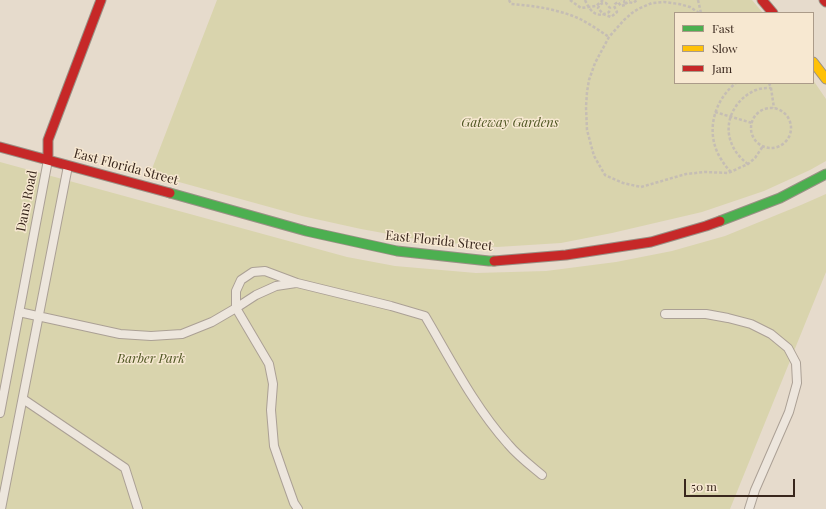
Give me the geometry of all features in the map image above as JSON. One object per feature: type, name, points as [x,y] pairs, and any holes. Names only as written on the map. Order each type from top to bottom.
[{"type":"main road","name":"Dans Road","points":[[48,160],[48,140],[102,0]]},
{"type":"main road","points":[[762,0],[772,12]]},
{"type":"main road","points":[[814,63],[826,79]]},
{"type":"main road","name":"East Florida Street","points":[[0,147],[312,232],[397,251],[489,261],[566,255],[651,242],[706,226],[780,198],[826,174]]},
{"type":"lane","name":"Dans Road","points":[[0,413],[48,160]]},
{"type":"lane","points":[[1,509],[68,165]]},
{"type":"lane","points":[[298,509],[294,504],[274,446],[271,410],[273,384],[269,364],[236,308],[236,291],[241,280],[253,272],[265,271],[298,283],[384,304],[425,316],[483,414],[508,445],[542,475]]},
{"type":"lane","points":[[19,312],[120,334],[151,336],[182,334],[212,322],[256,295],[276,286],[298,283]]},
{"type":"lane","points":[[665,314],[706,314],[751,324],[771,334],[788,348],[796,363],[797,383],[789,412],[755,490],[749,509]]},
{"type":"lane","points":[[23,399],[125,468],[138,509]]},
{"type":"path","points":[[509,0],[511,4],[557,11],[581,19],[609,37]]},
{"type":"path","points":[[570,0],[581,8],[596,6],[603,0]]},
{"type":"path","points":[[585,0],[588,7],[595,14],[600,15],[603,14],[609,12],[610,8],[606,3],[601,3],[598,8],[603,14],[610,17],[618,12],[614,6],[618,2],[621,6],[628,2],[633,3],[637,0]]},
{"type":"path","points":[[621,0],[624,1],[624,4]]},
{"type":"path","points":[[698,0],[700,12]]},
{"type":"path","points":[[698,12],[679,4],[664,2],[652,3],[632,13],[609,37],[595,63],[587,92],[587,130],[594,156],[605,175],[623,183],[641,187],[686,174],[731,172],[748,164],[755,158],[763,146]]},
{"type":"path","points":[[731,172],[721,159],[714,143],[713,125],[715,112],[725,94],[735,84]]},
{"type":"path","points":[[769,84],[774,108]]},
{"type":"path","points":[[748,164],[739,156],[731,143],[729,131],[731,117],[734,110],[743,98],[756,90],[771,88]]},
{"type":"path","points":[[774,108],[786,114],[789,120],[790,133],[782,144],[770,148],[763,146],[753,138],[751,132],[752,123],[752,119],[761,110],[774,108]]},
{"type":"path","points":[[715,112],[752,123]]},
{"type":"green space","name":"Gateway Gardens","points":[[217,0],[752,0],[762,12],[674,12],[674,84],[814,84],[814,81],[826,99],[826,161],[810,170],[764,191],[702,212],[561,243],[497,247],[427,241],[302,216],[150,174]]},
{"type":"green space","name":"Barber Park","points":[[0,162],[347,257],[395,266],[476,273],[546,271],[616,262],[672,251],[725,236],[826,194],[826,272],[730,509],[0,509]]},
{"type":"traffic: fast","points":[[720,221],[780,198],[826,174]]},
{"type":"traffic: fast","points":[[170,193],[306,231],[397,251],[494,261]]},
{"type":"traffic: slow","points":[[814,63],[826,79]]},
{"type":"traffic: jam","points":[[48,159],[48,140],[101,0]]},
{"type":"traffic: jam","points":[[762,0],[772,12]]},
{"type":"traffic: jam","points":[[0,147],[170,193]]},
{"type":"traffic: jam","points":[[494,261],[566,255],[651,242],[720,221]]}]
